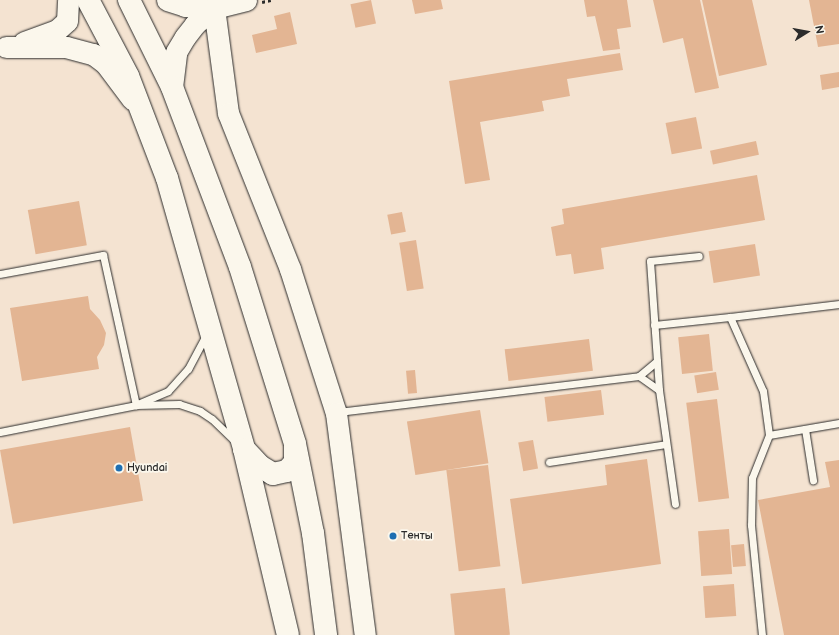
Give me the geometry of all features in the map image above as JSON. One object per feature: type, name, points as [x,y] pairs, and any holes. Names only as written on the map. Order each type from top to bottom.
[{"type":"main road","points":[[88,0],[128,76],[167,178],[244,449],[288,635]]},
{"type":"main road","points":[[129,0],[172,87],[240,267],[294,444],[313,533],[326,635]]},
{"type":"main road","points":[[244,449],[260,466],[273,474],[286,471],[295,462],[294,444]]},
{"type":"street","points":[[3,45],[56,30],[67,21],[68,0]]},
{"type":"street","points":[[167,0],[185,6],[214,8],[246,0]]},
{"type":"street","points":[[172,87],[176,52],[184,37],[195,24],[214,8]]},
{"type":"street","points":[[214,8],[228,113],[290,269],[336,413],[365,635]]},
{"type":"street","points":[[3,45],[66,47],[93,54],[105,63],[114,73],[144,117]]},
{"type":"lane","points":[[0,274],[102,255],[136,405]]},
{"type":"lane","points":[[675,504],[659,390],[650,260],[699,256]]},
{"type":"lane","points":[[654,325],[839,304]]},
{"type":"lane","points":[[730,317],[763,391],[770,435],[752,478],[751,525],[762,635]]},
{"type":"lane","points":[[136,405],[168,391],[188,369],[209,329]]},
{"type":"lane","points":[[336,413],[639,376],[657,361]]},
{"type":"lane","points":[[639,376],[659,390]]},
{"type":"lane","points":[[0,432],[136,405],[179,404],[200,411],[212,419],[244,449]]},
{"type":"lane","points":[[770,435],[839,423]]},
{"type":"lane","points":[[805,429],[813,480]]},
{"type":"lane","points":[[549,462],[666,444]]},
{"type":"building","points":[[371,0],[376,23],[355,28],[350,4]]},
{"type":"building","points":[[412,0],[441,0],[443,9],[415,14]]},
{"type":"building","points":[[584,0],[627,0],[631,27],[617,29],[620,49],[603,51],[595,16],[587,17]]},
{"type":"building","points":[[653,0],[700,0],[719,88],[695,93],[683,38],[663,43]]},
{"type":"building","points":[[702,0],[752,0],[767,65],[719,76]]},
{"type":"building","points":[[809,0],[839,0],[839,44],[818,47]]},
{"type":"building","points":[[290,12],[297,44],[256,53],[252,35],[277,29],[274,16]]},
{"type":"building","points":[[620,53],[623,70],[567,79],[570,96],[542,101],[544,111],[480,122],[490,180],[465,184],[449,81]]},
{"type":"building","points":[[839,72],[839,87],[822,90],[820,75]]},
{"type":"building","points":[[696,117],[702,148],[672,154],[666,123]]},
{"type":"building","points":[[756,141],[759,155],[713,164],[710,151]]},
{"type":"building","points":[[757,175],[765,220],[601,248],[604,269],[574,274],[571,254],[556,256],[551,227],[564,224],[562,209]]},
{"type":"building","points":[[79,201],[87,245],[36,254],[28,210]]},
{"type":"building","points":[[402,212],[406,232],[391,234],[387,215]]},
{"type":"building","points":[[416,240],[424,288],[407,291],[399,243]]},
{"type":"building","points":[[755,244],[760,276],[714,283],[709,251]]},
{"type":"building","points":[[88,296],[90,309],[100,320],[106,333],[104,345],[97,357],[99,369],[22,381],[10,308]]},
{"type":"building","points":[[709,334],[713,371],[682,374],[678,337]]},
{"type":"building","points":[[589,339],[593,371],[509,381],[505,349]]},
{"type":"building","points":[[415,370],[417,393],[408,394],[406,371]]},
{"type":"building","points":[[716,372],[719,390],[697,393],[694,375]]},
{"type":"building","points":[[601,390],[604,415],[547,422],[544,397]]},
{"type":"building","points":[[717,399],[729,498],[698,502],[686,403]]},
{"type":"building","points":[[480,410],[488,463],[415,475],[407,422]]},
{"type":"building","points":[[130,427],[143,501],[13,524],[0,450]]},
{"type":"building","points":[[533,440],[538,469],[523,471],[518,443]]},
{"type":"building","points":[[647,459],[661,564],[522,584],[510,499],[607,485],[605,465]]},
{"type":"building","points":[[839,460],[839,635],[784,635],[758,500],[830,487],[825,462]]},
{"type":"building","points":[[488,465],[500,566],[459,571],[446,470]]},
{"type":"building","points":[[729,529],[732,574],[701,576],[698,531]]},
{"type":"building","points":[[744,544],[746,566],[733,567],[731,545]]},
{"type":"building","points":[[734,584],[736,616],[705,618],[703,586]]},
{"type":"building","points":[[505,588],[510,635],[455,635],[450,594]]},
{"type":"place","name":"Hyundai","points":[[119,468]]},
{"type":"place","name":"Тенты","points":[[393,536]]}]
